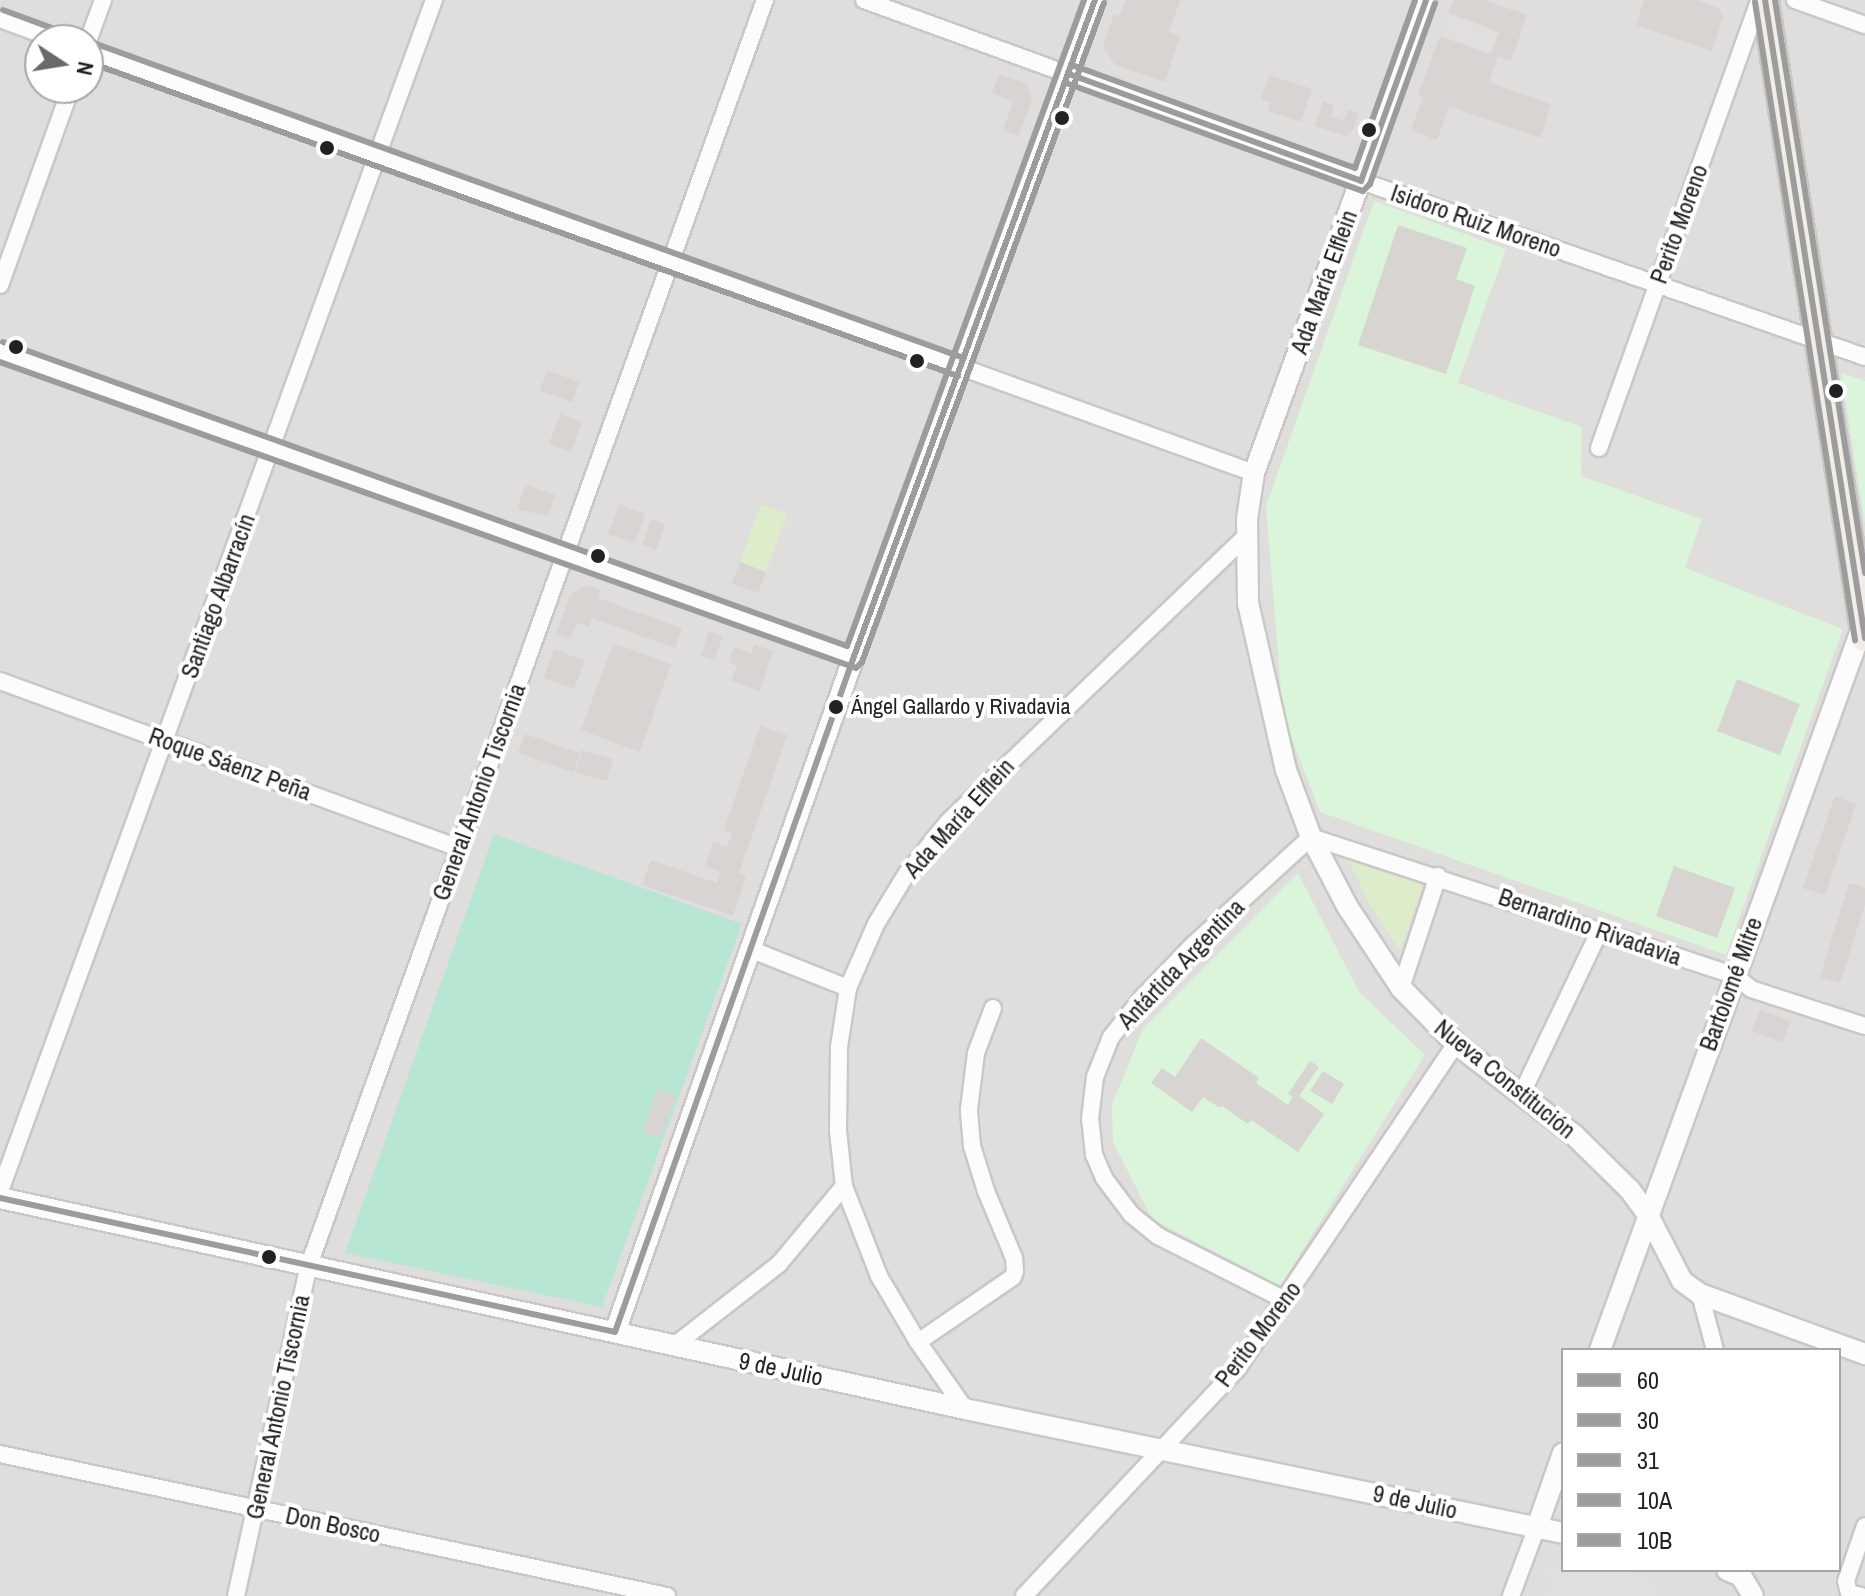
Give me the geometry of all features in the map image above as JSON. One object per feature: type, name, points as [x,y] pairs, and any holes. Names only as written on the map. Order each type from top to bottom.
[{"type":"main road","points":[[1762,0],[1864,627]]},
{"type":"street","points":[[94,24],[103,0]]},
{"type":"street","name":"Santiago Albarracín","points":[[0,1191],[434,0]]},
{"type":"street","name":"General Antonio Tiscornia","points":[[236,1596],[309,1265],[765,0]]},
{"type":"street","name":"Isidoro Ruiz Moreno","points":[[864,0],[1361,181],[1865,357]]},
{"type":"street","points":[[615,1332],[853,659],[1095,0]]},
{"type":"street","name":"Ada María Elflein","points":[[1254,473],[1426,0]]},
{"type":"street","name":"Perito Moreno","points":[[1599,448],[1762,0]]},
{"type":"street","points":[[1795,0],[1865,25]]},
{"type":"street","points":[[0,19],[24,28]]},
{"type":"street","points":[[104,57],[1254,473]]},
{"type":"street","points":[[0,285],[65,104]]},
{"type":"street","points":[[0,351],[853,659]]},
{"type":"street","name":"Nueva Constitución","points":[[1254,473],[1246,536],[1248,603],[1260,668],[1286,770],[1311,837],[1347,906],[1401,988],[1456,1044],[1573,1134],[1630,1190],[1648,1215],[1673,1268],[1682,1281],[1700,1294]]},
{"type":"street","name":"Ada María Elflein","points":[[965,1409],[918,1342],[879,1276],[844,1186],[838,1117],[839,1047],[848,988],[876,924],[907,873],[948,822],[992,776],[1246,536]]},
{"type":"street","name":"Bartolomé Mitre","points":[[1601,1348],[1734,975],[1864,627]]},
{"type":"street","name":"Roque Sáenz Peña","points":[[0,681],[459,848]]},
{"type":"street","name":"Bernardino Rivadavia","points":[[1311,837],[1734,975],[1751,989],[1865,1026]]},
{"type":"street","name":"Antártida Argentina","points":[[1285,1300],[1158,1236],[1131,1214],[1104,1178],[1094,1155],[1090,1119],[1095,1077],[1111,1037],[1192,946],[1311,837]]},
{"type":"street","points":[[1401,988],[1438,876]]},
{"type":"street","points":[[1522,1093],[1600,930]]},
{"type":"street","points":[[752,950],[848,988]]},
{"type":"street","points":[[918,1342],[1013,1277],[1015,1271],[1014,1258],[986,1191],[972,1146],[969,1109],[976,1053],[993,1008]]},
{"type":"street","name":"Perito Moreno","points":[[1024,1596],[1238,1368],[1456,1044]]},
{"type":"street","points":[[675,1345],[779,1264],[844,1186]]},
{"type":"street","name":"9 de Julio","points":[[0,1198],[965,1409],[1561,1533]]},
{"type":"street","points":[[1700,1294],[1714,1348]]},
{"type":"street","points":[[1700,1294],[1865,1354]]},
{"type":"street","name":"Don Bosco","points":[[0,1454],[667,1596]]},
{"type":"street","points":[[1511,1596],[1561,1459]]},
{"type":"street","points":[[1861,1596],[1849,1593],[1846,1581],[1865,1526]]},
{"type":"street","points":[[1736,1572],[1753,1596]]},
{"type":"shaded area","points":[[0,0],[1865,0],[1865,1596],[0,1596]]},
{"type":"shaded area","points":[[1448,13],[1499,32],[1491,54],[1440,36]]},
{"type":"shaded area","points":[[1556,1559],[1561,1560],[1561,1572],[1623,1572],[1663,1580],[1658,1596],[1543,1596]]},
{"type":"green space","points":[[1374,201],[1506,249],[1458,383],[1582,427],[1581,476],[1702,519],[1685,568],[1843,629],[1726,955],[1320,812],[1283,715],[1266,506]]},
{"type":"green space","points":[[1841,373],[1865,381],[1865,523]]},
{"type":"green space","points":[[761,504],[787,514],[766,572],[740,562]]},
{"type":"green space","points":[[494,834],[742,924],[602,1307],[345,1253]]},
{"type":"green space","points":[[1347,857],[1423,884],[1400,951],[1368,902]]},
{"type":"green space","points":[[1298,873],[1359,992],[1425,1055],[1280,1286],[1152,1219],[1113,1142],[1112,1104],[1143,1029]]},
{"type":"building","points":[[1125,0],[1180,0],[1169,32],[1180,36],[1165,82],[1115,65],[1103,46],[1114,14],[1120,16]]},
{"type":"building","points":[[1453,0],[1484,0],[1527,15],[1511,61],[1498,56],[1489,82],[1551,104],[1540,138],[1449,106],[1437,140],[1411,130],[1423,97],[1418,95],[1440,36],[1491,54],[1499,32],[1448,13]]},
{"type":"building","points":[[1644,0],[1696,0],[1718,8],[1723,16],[1712,51],[1636,25]]},
{"type":"building","points":[[999,74],[1027,84],[1032,99],[1019,136],[1003,131],[1013,101],[992,93]]},
{"type":"building","points":[[1269,75],[1312,89],[1301,122],[1268,111],[1271,103],[1261,100]]},
{"type":"building","points":[[1323,101],[1334,105],[1330,116],[1344,121],[1348,110],[1358,113],[1353,130],[1346,136],[1315,126]]},
{"type":"building","points":[[1398,225],[1467,248],[1456,279],[1475,286],[1446,374],[1358,345]]},
{"type":"building","points":[[547,370],[579,382],[572,402],[540,391]]},
{"type":"building","points":[[560,414],[582,422],[571,452],[549,444]]},
{"type":"building","points":[[525,485],[555,495],[548,516],[517,509]]},
{"type":"building","points":[[619,504],[645,514],[635,543],[608,534]]},
{"type":"building","points":[[651,519],[665,524],[656,550],[642,545]]},
{"type":"building","points":[[740,562],[766,572],[758,593],[732,584]]},
{"type":"building","points":[[587,585],[601,590],[598,598],[682,628],[675,648],[592,618],[589,627],[577,623],[571,639],[556,634],[570,595]]},
{"type":"building","points":[[709,631],[723,636],[714,660],[701,656]]},
{"type":"building","points":[[613,643],[671,664],[640,752],[581,730]]},
{"type":"building","points":[[754,644],[773,651],[760,691],[731,681],[737,666],[729,663],[734,647],[752,653]]},
{"type":"building","points":[[554,649],[585,661],[574,689],[544,678]]},
{"type":"building","points":[[1737,679],[1800,704],[1780,755],[1717,731]]},
{"type":"building","points":[[760,726],[787,735],[739,873],[746,876],[733,916],[642,885],[651,860],[717,883],[721,872],[705,866],[713,842],[727,847],[732,833],[724,830]]},
{"type":"building","points":[[525,734],[580,753],[574,772],[518,753]]},
{"type":"building","points":[[582,750],[613,759],[607,781],[576,773]]},
{"type":"building","points":[[1835,796],[1856,804],[1825,895],[1803,888]]},
{"type":"building","points":[[1674,866],[1735,888],[1717,938],[1656,916]]},
{"type":"building","points":[[1849,883],[1865,888],[1865,904],[1840,983],[1820,977]]},
{"type":"building","points":[[1760,1010],[1791,1021],[1783,1042],[1752,1031]]},
{"type":"building","points":[[1201,1038],[1259,1078],[1256,1083],[1288,1105],[1293,1097],[1288,1094],[1310,1061],[1319,1067],[1299,1096],[1324,1114],[1298,1152],[1251,1120],[1248,1124],[1203,1097],[1192,1112],[1151,1083],[1162,1068],[1175,1077]]},
{"type":"building","points":[[1323,1071],[1344,1084],[1332,1104],[1310,1091]]},
{"type":"building","points":[[658,1089],[676,1096],[661,1138],[643,1132]]},
{"type":"transit line","name":"31","points":[[3,342],[847,646],[1084,0]]},
{"type":"transit line","name":"60","points":[[615,1332],[853,659],[1095,0]]},
{"type":"transit line","name":"31","points":[[1072,65],[1355,168],[1415,0]]},
{"type":"transit line","name":"60","points":[[1069,74],[1361,181],[1426,0]]},
{"type":"transit line","name":"60","points":[[1765,0],[1865,638]]},
{"type":"transit line","name":"10B","points":[[1775,0],[1865,573]]},
{"type":"transit line","name":"10A","points":[[1755,2],[1855,640]]},
{"type":"transit line","name":"30","points":[[0,362],[856,668],[862,662],[1104,3]]},
{"type":"transit line","name":"30","points":[[1066,83],[1363,191],[1370,184],[1435,3]]},
{"type":"transit line","name":"31","points":[[3,10],[41,24]]},
{"type":"transit line","name":"31","points":[[104,47],[964,358]]},
{"type":"transit line","name":"30","points":[[104,68],[958,376]]},
{"type":"transit line","name":"60","points":[[0,1198],[615,1332]]},
{"type":"place","name":"Ángel Gallardo y Rivadavia","points":[[836,707]]}]
